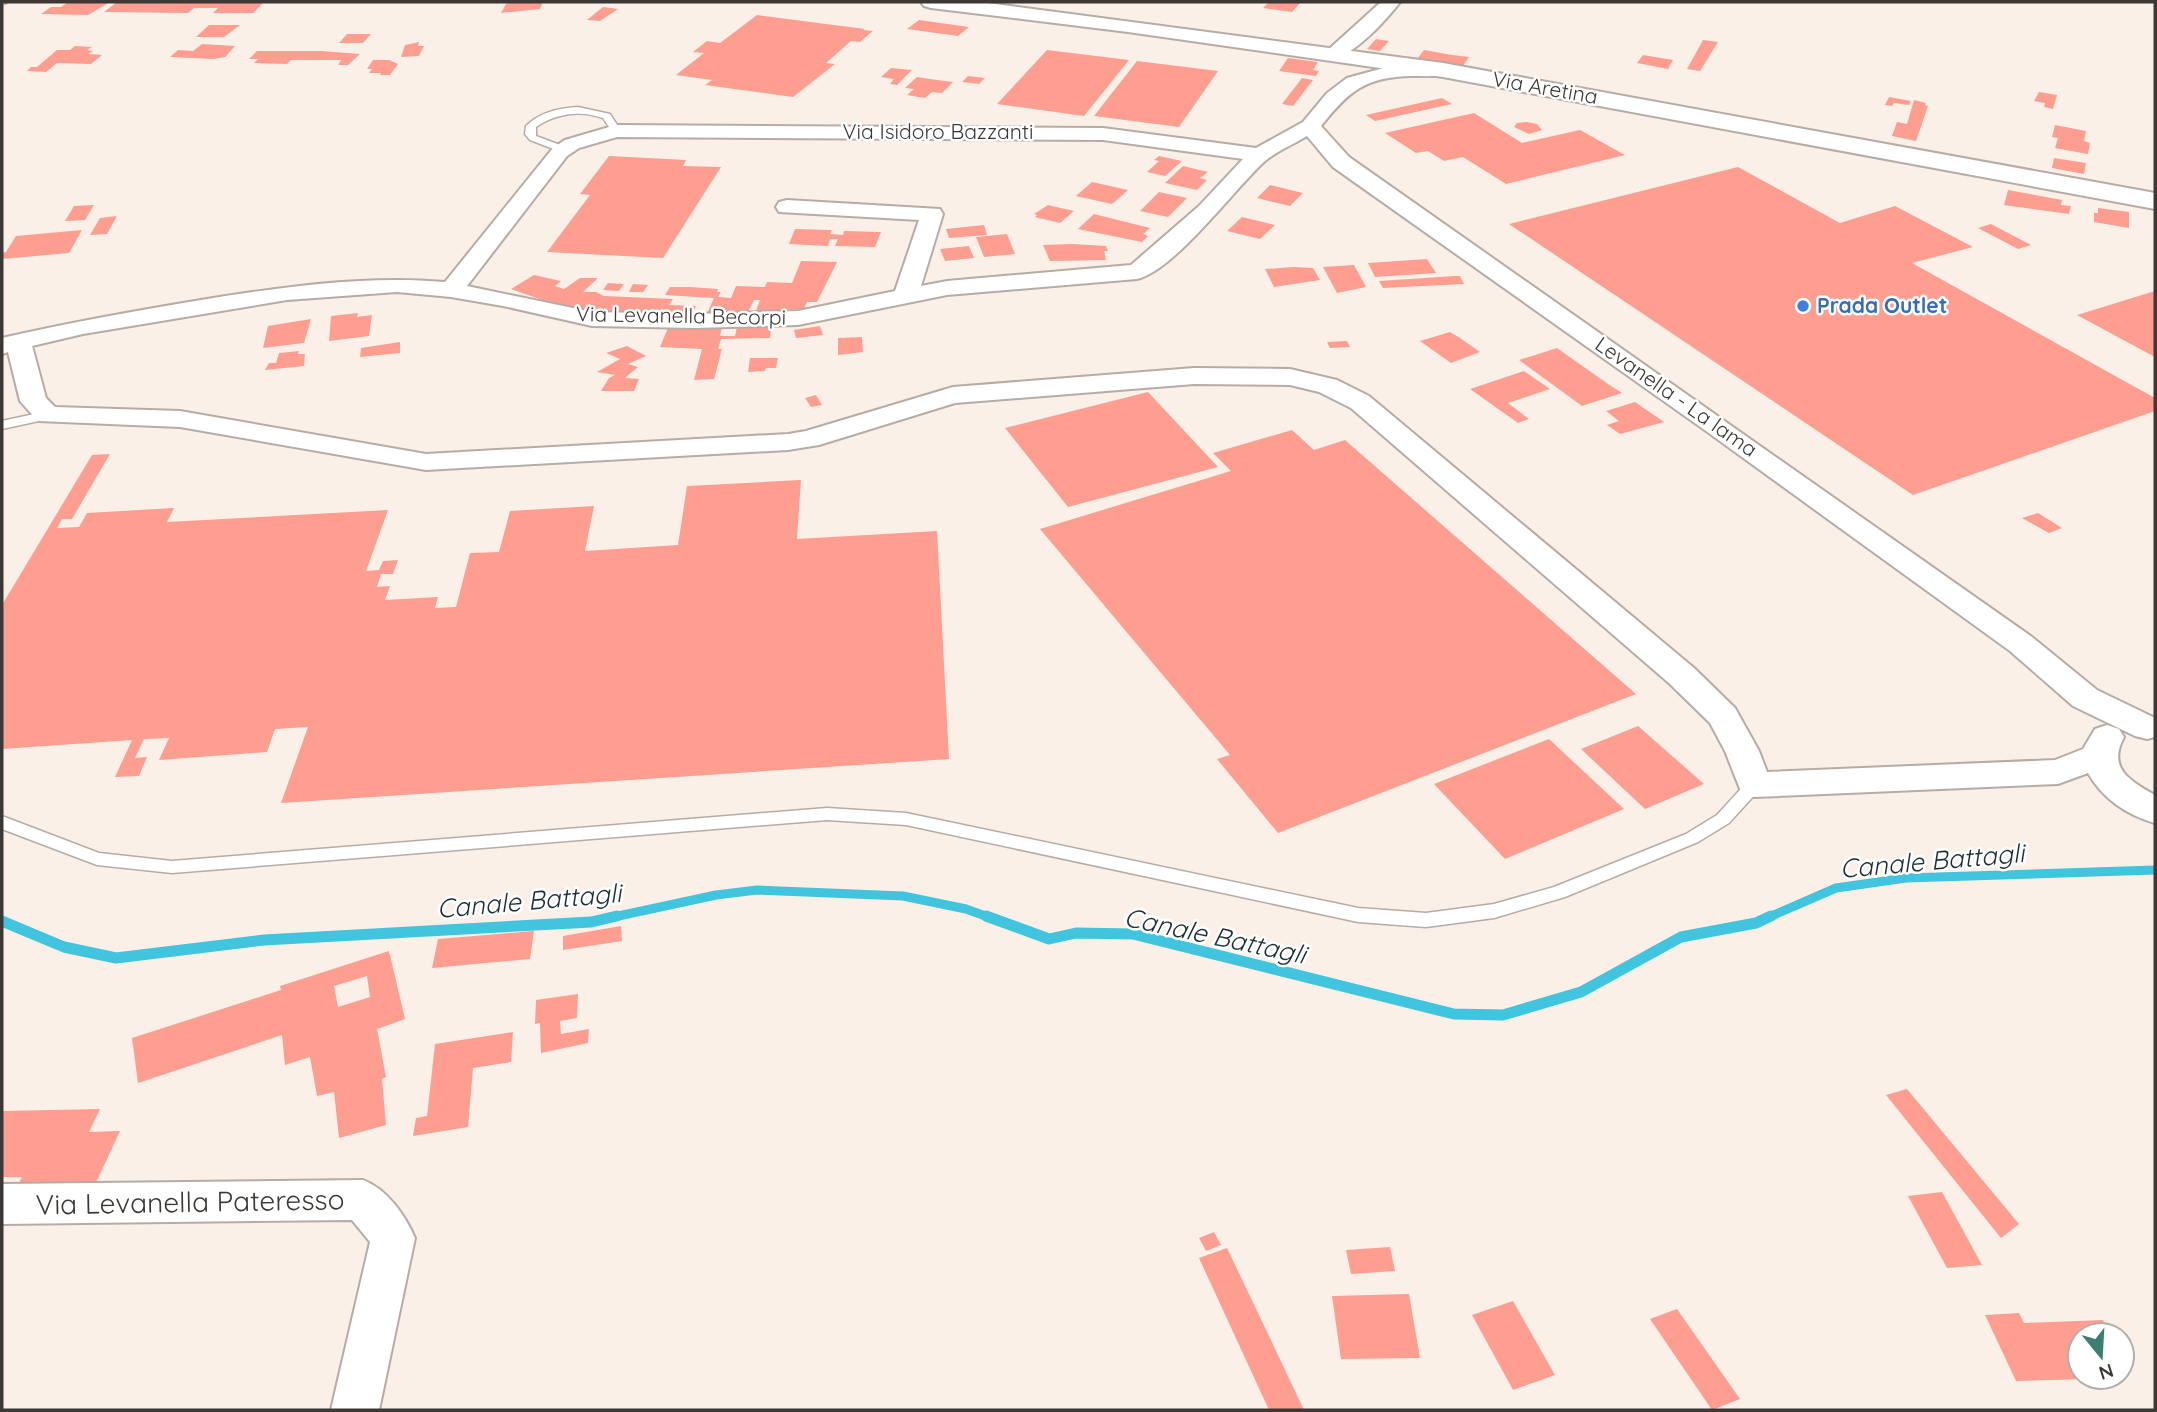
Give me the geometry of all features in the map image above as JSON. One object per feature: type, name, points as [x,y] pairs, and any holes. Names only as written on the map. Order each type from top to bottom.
[{"type":"street","name":"Via Aretina","points":[[931,2],[1344,67],[1443,70],[2155,201]]},
{"type":"street","points":[[1310,126],[1363,31],[1391,2]]},
{"type":"street","points":[[1344,67],[1372,67]]},
{"type":"street","name":"Via Levanella Becorpi","points":[[10,345],[82,327],[287,293],[397,285],[451,290],[592,320],[695,321],[798,317],[906,295],[1003,282],[1137,272],[1207,211],[1259,155],[1310,126]]},
{"type":"street","name":"Levanella - La lama","points":[[1310,126],[1341,162],[1716,425],[2010,636],[2085,698],[2151,728]]},
{"type":"street","name":"Via Isidoro Bazzanti","points":[[564,150],[616,131],[1103,134],[1259,155]]},
{"type":"street","points":[[451,290],[462,273],[564,150]]},
{"type":"street","points":[[787,207],[932,214],[906,295]]},
{"type":"street","points":[[10,345],[33,401],[48,415],[180,419],[426,462],[788,442],[809,439],[953,395],[1194,376],[1290,377],[1328,386],[1360,402],[1682,676],[1723,716],[1742,751],[1754,785],[2058,772],[2142,803]]},
{"type":"street","name":"Levanella - La lama","points":[[2085,698],[2102,747],[2103,769],[2113,783],[2142,803]]},
{"type":"street","name":"Levanella - La lama","points":[[2102,747],[2116,732],[2151,728]]},
{"type":"street","points":[[2058,772],[2102,747]]},
{"type":"street","name":"Via Levanella Pateresso","points":[[2,1204],[363,1200],[393,1238],[355,1410]]},
{"type":"lane","points":[[564,150],[533,138],[530,134],[531,126],[552,114],[583,111],[607,117],[616,131]]},
{"type":"lane","points":[[2,425],[48,415]]},
{"type":"lane","points":[[2,822],[97,859],[172,867],[827,814],[906,819],[1358,915],[1426,920],[1493,911],[1559,892],[1692,838],[1723,819],[1754,785]]},
{"type":"building","points":[[68,2],[110,2],[88,15],[41,14],[51,7],[61,7]]},
{"type":"building","points":[[117,2],[264,2],[253,13],[213,13],[218,8],[194,8],[188,13],[104,12]]},
{"type":"building","points":[[510,2],[543,2],[540,9],[501,13]]},
{"type":"building","points":[[1269,2],[1301,2],[1292,12],[1263,8]]},
{"type":"building","points":[[603,7],[618,9],[600,21],[587,20]]},
{"type":"building","points":[[757,15],[873,31],[860,42],[851,41],[826,63],[835,64],[793,97],[705,85],[712,80],[676,75],[704,53],[693,52],[707,41],[720,43]]},
{"type":"building","points":[[919,20],[969,27],[958,36],[907,29]]},
{"type":"building","points":[[209,25],[240,25],[224,37],[196,37]]},
{"type":"building","points":[[347,34],[371,34],[363,43],[339,43]]},
{"type":"building","points":[[1376,39],[1389,41],[1380,51],[1367,49]]},
{"type":"building","points":[[1703,40],[1718,42],[1700,71],[1687,69]]},
{"type":"building","points":[[419,42],[418,46],[424,46],[419,56],[401,57],[405,45]]},
{"type":"building","points":[[202,44],[235,46],[225,57],[214,59],[170,57],[178,50],[193,51]]},
{"type":"building","points":[[75,46],[92,47],[87,50],[93,51],[88,54],[102,55],[91,64],[57,63],[46,72],[27,71],[31,67],[37,67],[57,50],[70,50]]},
{"type":"building","points":[[1047,50],[1129,60],[1084,116],[997,104]]},
{"type":"building","points":[[1424,50],[1469,57],[1463,66],[1418,58]]},
{"type":"building","points":[[257,51],[360,54],[348,65],[338,65],[341,60],[291,60],[287,64],[254,63],[258,59],[249,59]]},
{"type":"building","points":[[1643,55],[1673,60],[1668,69],[1637,63]]},
{"type":"building","points":[[1288,58],[1318,62],[1313,70],[1319,71],[1316,76],[1279,71]]},
{"type":"building","points":[[373,60],[389,60],[398,64],[390,75],[380,75],[381,73],[369,73],[372,69],[367,69]]},
{"type":"building","points":[[1137,61],[1218,71],[1179,127],[1094,116]]},
{"type":"building","points":[[891,68],[912,70],[897,85],[890,84],[894,79],[881,77]]},
{"type":"building","points":[[968,76],[985,78],[979,84],[962,82]]},
{"type":"building","points":[[917,77],[953,82],[942,93],[932,92],[925,98],[907,95],[914,89],[905,88]]},
{"type":"building","points":[[1302,78],[1313,80],[1293,106],[1282,104]]},
{"type":"building","points":[[2039,92],[2057,95],[2053,109],[2044,107],[2045,103],[2034,101]]},
{"type":"building","points":[[1889,97],[1911,101],[1909,105],[1885,105]]},
{"type":"building","points":[[1442,98],[1452,104],[1375,121],[1366,115]]},
{"type":"building","points":[[1914,100],[1928,106],[1916,141],[1892,136],[1897,122],[1907,124]]},
{"type":"building","points":[[1474,113],[1522,143],[1580,130],[1625,155],[1506,184],[1463,157],[1444,161],[1428,151],[1416,153],[1385,133]]},
{"type":"building","points":[[1517,123],[1537,124],[1542,130],[1529,134],[1514,127]]},
{"type":"building","points":[[2055,125],[2086,131],[2084,141],[2090,143],[2088,154],[2055,148],[2058,138],[2052,137]]},
{"type":"building","points":[[609,156],[686,160],[683,166],[721,167],[663,258],[547,252],[590,195],[580,194]]},
{"type":"building","points":[[1159,156],[1182,161],[1165,176],[1147,172],[1159,161],[1154,160]]},
{"type":"building","points":[[2054,158],[2086,163],[2084,174],[2052,168]]},
{"type":"building","points":[[1183,166],[1208,172],[1200,178],[1207,180],[1197,190],[1165,183]]},
{"type":"building","points":[[1738,167],[1840,223],[1895,206],[1973,247],[1912,263],[2155,398],[2155,411],[1913,495],[1509,224]]},
{"type":"building","points":[[1092,182],[1128,190],[1112,204],[1076,196]]},
{"type":"building","points":[[1270,185],[1303,193],[1290,206],[1257,198]]},
{"type":"building","points":[[2008,190],[2062,200],[2061,205],[2071,206],[2069,214],[2004,205]]},
{"type":"building","points":[[1159,192],[1187,198],[1168,217],[1140,211]]},
{"type":"building","points":[[94,205],[85,220],[65,221],[74,206]]},
{"type":"building","points":[[1048,205],[1074,211],[1060,223],[1035,217],[1037,215],[1034,214]]},
{"type":"building","points":[[2098,208],[2129,212],[2129,228],[2094,222],[2094,213],[2098,213]]},
{"type":"building","points":[[1094,214],[1150,228],[1143,234],[1148,236],[1142,242],[1078,229]]},
{"type":"building","points":[[117,216],[107,234],[90,235],[100,218]]},
{"type":"building","points":[[1242,217],[1275,225],[1260,239],[1227,231]]},
{"type":"building","points":[[1991,224],[2031,245],[2018,249],[1978,228]]},
{"type":"building","points":[[984,225],[987,235],[949,238],[946,229]]},
{"type":"building","points":[[795,229],[832,230],[830,234],[843,235],[844,231],[881,232],[875,247],[835,246],[838,239],[830,239],[828,246],[789,244]]},
{"type":"building","points":[[82,230],[69,253],[2,259],[2,253],[6,252],[16,236]]},
{"type":"building","points":[[1007,234],[1015,254],[984,257],[976,237]]},
{"type":"building","points":[[1043,245],[1106,246],[1106,260],[1050,261]]},
{"type":"building","points":[[969,246],[974,258],[945,261],[940,249]]},
{"type":"building","points":[[1427,259],[1436,273],[1375,277],[1368,263]]},
{"type":"building","points":[[801,261],[837,262],[817,302],[807,302],[804,309],[756,311],[760,300],[754,300],[747,314],[706,316],[714,298],[665,295],[670,287],[690,287],[718,289],[717,292],[721,292],[718,297],[731,298],[736,286],[765,287],[767,282],[792,283]]},
{"type":"building","points":[[1354,265],[1366,287],[1337,293],[1323,267]]},
{"type":"building","points":[[1313,268],[1320,280],[1274,287],[1265,269]]},
{"type":"building","points":[[534,275],[561,281],[555,286],[564,289],[580,278],[598,278],[583,292],[596,292],[604,296],[673,299],[669,305],[696,306],[691,317],[595,313],[568,309],[511,289]]},
{"type":"building","points":[[1460,276],[1464,284],[1383,288],[1379,281]]},
{"type":"building","points":[[608,283],[624,284],[619,291],[603,290]]},
{"type":"building","points":[[633,284],[648,285],[643,292],[629,292]]},
{"type":"building","points":[[2155,291],[2155,357],[2077,315]]},
{"type":"building","points":[[358,313],[357,317],[372,315],[369,336],[329,341],[331,316]]},
{"type":"building","points":[[311,319],[304,343],[263,348],[268,326]]},
{"type":"building","points":[[772,322],[770,338],[721,339],[718,349],[722,349],[714,379],[694,380],[702,349],[660,347],[670,323]],"holes":[[[722,327],[737,327],[735,336],[720,336]]]},
{"type":"building","points":[[820,326],[823,335],[796,338],[794,330]]},
{"type":"building","points":[[1450,332],[1480,352],[1451,363],[1420,341]]},
{"type":"building","points":[[862,337],[863,352],[838,355],[838,338]]},
{"type":"building","points":[[1347,341],[1350,347],[1330,348],[1327,342]]},
{"type":"building","points":[[400,342],[400,353],[360,357],[361,348]]},
{"type":"building","points":[[627,346],[646,356],[628,364],[638,367],[625,378],[639,379],[634,391],[601,391],[609,378],[615,375],[597,372],[620,359],[606,353]]},
{"type":"building","points":[[1557,348],[1622,393],[1582,406],[1519,360]]},
{"type":"building","points":[[299,351],[298,354],[305,354],[304,366],[265,370],[269,363],[276,363],[279,353]]},
{"type":"building","points":[[750,358],[778,358],[776,368],[748,372]]},
{"type":"building","points":[[1524,371],[1550,389],[1508,403],[1529,419],[1518,423],[1470,389]]},
{"type":"building","points":[[1148,392],[1218,467],[1068,507],[1005,428]]},
{"type":"building","points":[[816,395],[822,405],[811,407],[805,398]]},
{"type":"building","points":[[1635,402],[1664,422],[1620,434],[1607,425],[1619,421],[1606,411]]},
{"type":"building","points":[[1292,430],[1314,450],[1345,440],[1636,694],[1278,833],[1217,759],[1230,755],[1040,529],[1231,471],[1213,453]]},
{"type":"building","points":[[110,454],[72,519],[62,519],[57,528],[79,527],[87,513],[174,508],[167,522],[388,510],[366,571],[379,570],[383,561],[398,560],[393,574],[381,574],[377,587],[390,586],[385,600],[438,597],[435,608],[456,607],[470,553],[499,552],[510,511],[594,506],[585,551],[678,545],[687,486],[801,480],[797,539],[937,531],[949,759],[281,803],[308,727],[275,729],[267,752],[159,760],[169,738],[144,739],[135,758],[147,757],[139,776],[115,777],[132,740],[2,749],[2,605],[92,455]]},
{"type":"building","points":[[2038,513],[2062,528],[2049,533],[2022,518]]},
{"type":"building","points":[[1638,726],[1704,784],[1645,809],[1581,749]]},
{"type":"building","points":[[1549,739],[1624,809],[1505,859],[1434,784]]},
{"type":"building","points":[[621,926],[622,941],[563,950],[563,936]]},
{"type":"building","points":[[534,931],[530,959],[432,968],[438,939]]},
{"type":"building","points":[[389,951],[405,1019],[377,1029],[386,1077],[382,1079],[386,1125],[339,1138],[334,1092],[317,1096],[310,1057],[285,1065],[282,1035],[138,1083],[132,1038],[281,990],[280,986]],"holes":[[[367,976],[370,997],[338,1007],[334,986]]]},
{"type":"building","points":[[578,994],[577,1018],[560,1021],[561,1034],[589,1029],[588,1043],[541,1053],[540,1023],[535,1024],[536,1000]]},
{"type":"building","points":[[513,1032],[511,1062],[473,1068],[468,1127],[413,1136],[416,1118],[427,1116],[435,1044]]},
{"type":"building","points":[[1907,1089],[2019,1224],[2001,1238],[1886,1095]]},
{"type":"building","points":[[100,1109],[89,1132],[120,1131],[92,1191],[14,1193],[22,1177],[2,1177],[2,1111]]},
{"type":"building","points":[[1942,1192],[1982,1265],[1947,1268],[1908,1196]]},
{"type":"building","points":[[1214,1232],[1221,1245],[1206,1251],[1199,1238]]},
{"type":"building","points":[[1390,1247],[1395,1271],[1351,1274],[1346,1250]]},
{"type":"building","points":[[1227,1248],[1304,1410],[1269,1410],[1199,1258]]},
{"type":"building","points":[[1409,1294],[1420,1358],[1341,1359],[1332,1296]]},
{"type":"building","points":[[1513,1301],[1555,1375],[1513,1390],[1472,1315]]},
{"type":"building","points":[[1677,1309],[1740,1399],[1712,1410],[1650,1319]]},
{"type":"building","points":[[2019,1313],[2024,1323],[2066,1321],[2066,1380],[2016,1381],[1985,1315]]},
{"type":"waterway","name":"Canale Battagli","points":[[1767,918],[1836,888],[1906,878],[2155,870]]},
{"type":"waterway","name":"Canale Battagli","points":[[609,918],[716,895],[757,890],[903,896],[966,909],[991,918]]},
{"type":"waterway","name":"Canale Battagli","points":[[2,921],[64,947],[116,958],[264,940],[591,922],[617,916]]},
{"type":"waterway","name":"Canale Battagli","points":[[986,916],[1049,939],[1076,933],[1133,934],[1454,1014],[1503,1015],[1581,992],[1681,937],[1756,923],[1771,916]]},
{"type":"place","name":"Prada Outlet","points":[[1803,306]]}]
